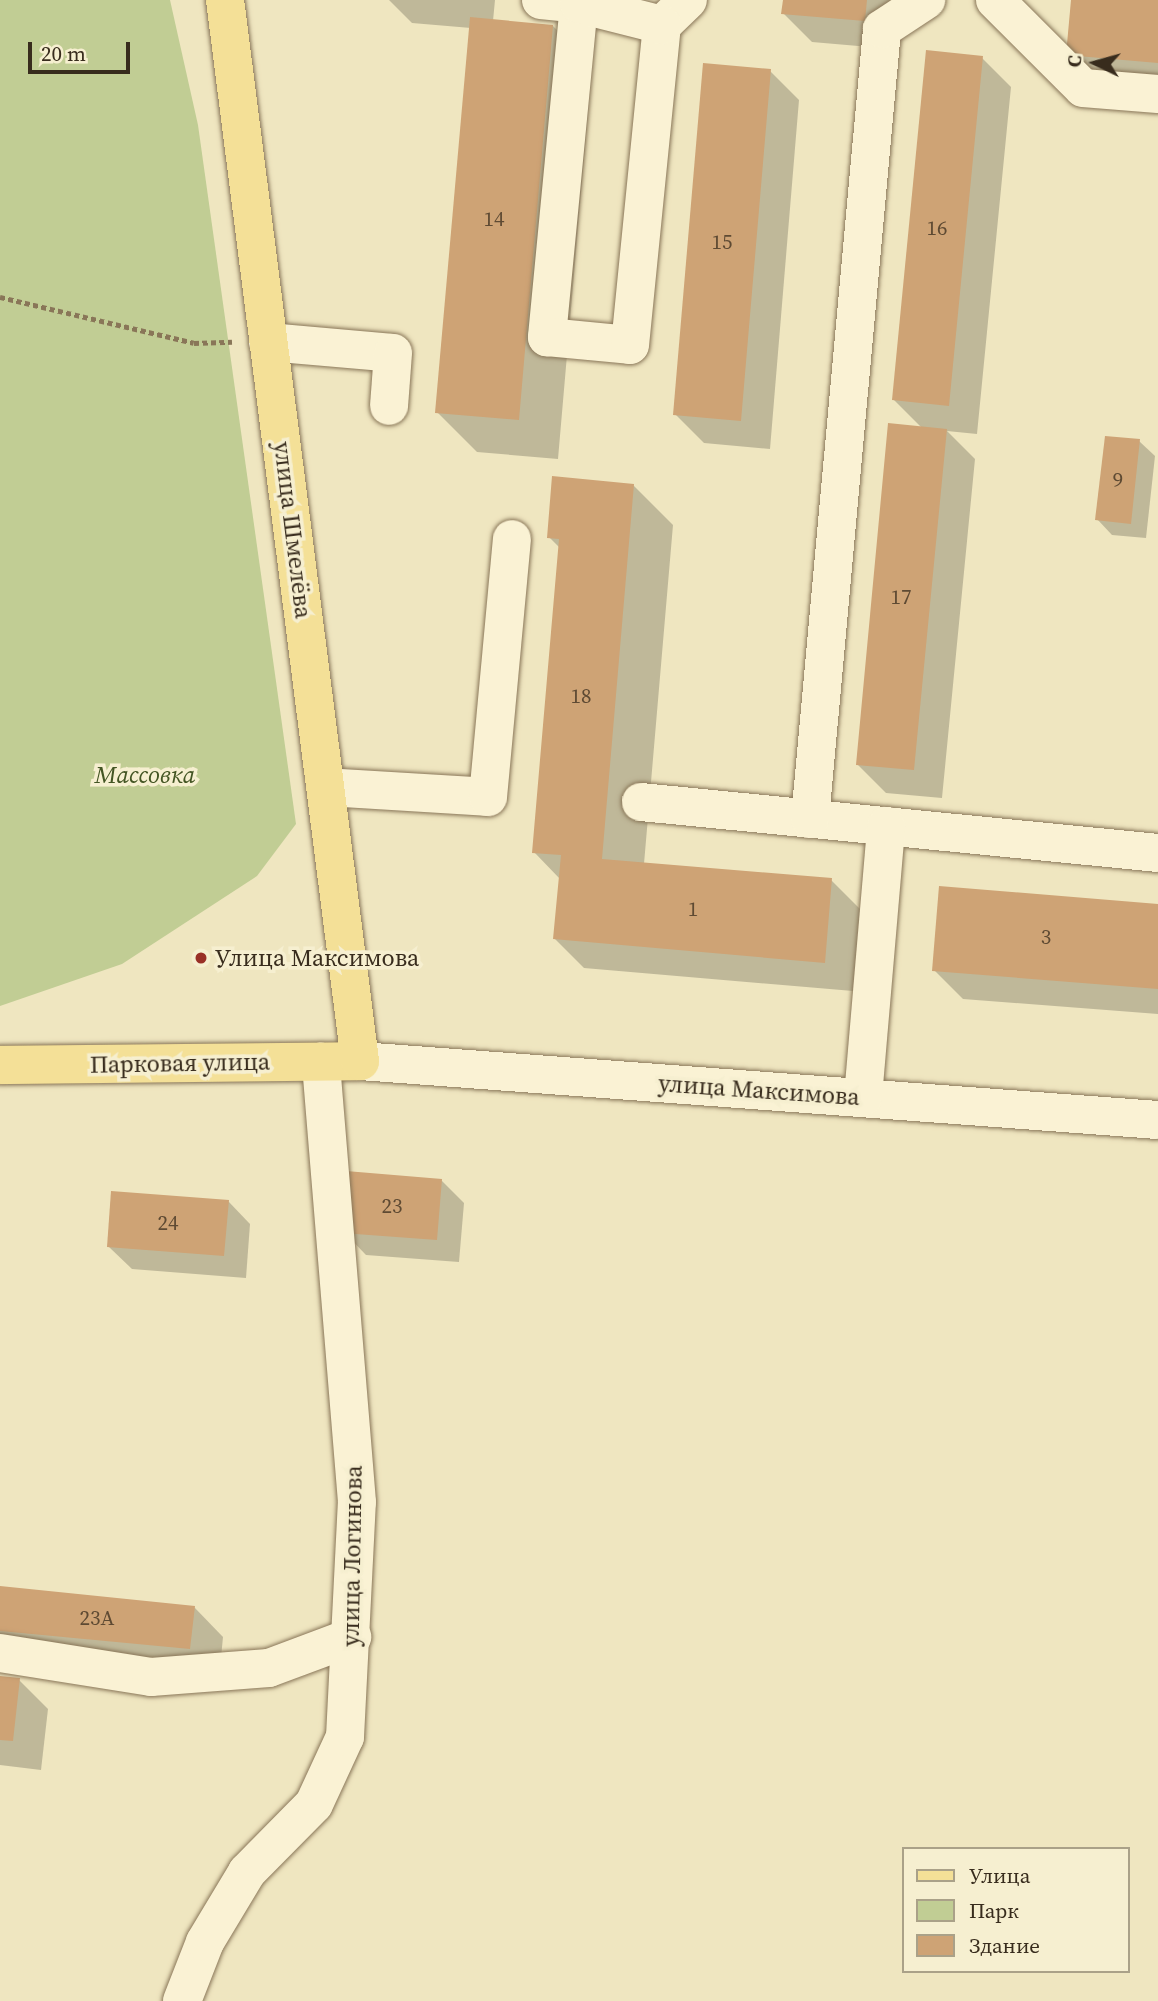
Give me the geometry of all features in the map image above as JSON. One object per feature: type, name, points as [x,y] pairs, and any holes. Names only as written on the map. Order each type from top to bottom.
[{"type":"main road","name":"улица Шмелёва","points":[[225,0],[360,1061]]},
{"type":"main road","name":"Парковая улица","points":[[0,1065],[360,1061]]},
{"type":"street","points":[[541,0],[675,13],[630,345],[547,337],[579,4]]},
{"type":"street","points":[[810,819],[882,29],[926,0]]},
{"type":"street","points":[[995,0],[1083,88],[1158,94]]},
{"type":"street","points":[[268,342],[393,353],[389,406]]},
{"type":"street","points":[[326,787],[488,797],[512,539]]},
{"type":"street","points":[[641,802],[1158,853]]},
{"type":"street","points":[[863,1097],[886,826]]},
{"type":"street","name":"улица Логинова","points":[[182,2001],[205,1942],[247,1872],[314,1804],[345,1737],[357,1502],[321,1061]]},
{"type":"street","name":"улица Максимова","points":[[360,1061],[1158,1120]]},
{"type":"street","points":[[0,1653],[151,1677],[269,1668],[352,1637]]},
{"type":"path","points":[[0,297],[194,342],[268,342]]},
{"type":"green space","name":"Массовка","points":[[0,0],[170,0],[198,125],[296,824],[257,876],[122,964],[0,1006]]},
{"type":"building","points":[[783,0],[867,0],[865,21],[781,14]]},
{"type":"building","points":[[1071,0],[1158,0],[1158,63],[1066,55]]},
{"type":"building","points":[[470,17],[553,25],[519,420],[435,413]]},
{"type":"building","points":[[926,50],[983,56],[949,406],[892,400]]},
{"type":"building","points":[[703,63],[771,69],[741,421],[673,415]]},
{"type":"building","points":[[888,423],[947,429],[914,770],[856,765]]},
{"type":"building","points":[[1105,436],[1140,439],[1131,524],[1095,520]]},
{"type":"building","points":[[552,476],[634,484],[602,859],[832,878],[825,963],[553,939],[561,855],[532,853],[559,539],[547,538]]},
{"type":"building","points":[[939,886],[1158,904],[1158,989],[932,971]]},
{"type":"building","points":[[346,1171],[442,1179],[437,1240],[342,1233]]},
{"type":"building","points":[[111,1191],[229,1200],[224,1256],[107,1247]]},
{"type":"building","points":[[0,1586],[195,1606],[190,1649],[0,1631]]},
{"type":"building","points":[[0,1676],[20,1678],[13,1741],[0,1740]]},
{"type":"place","name":"Улица Максимова","points":[[201,958]]}]
